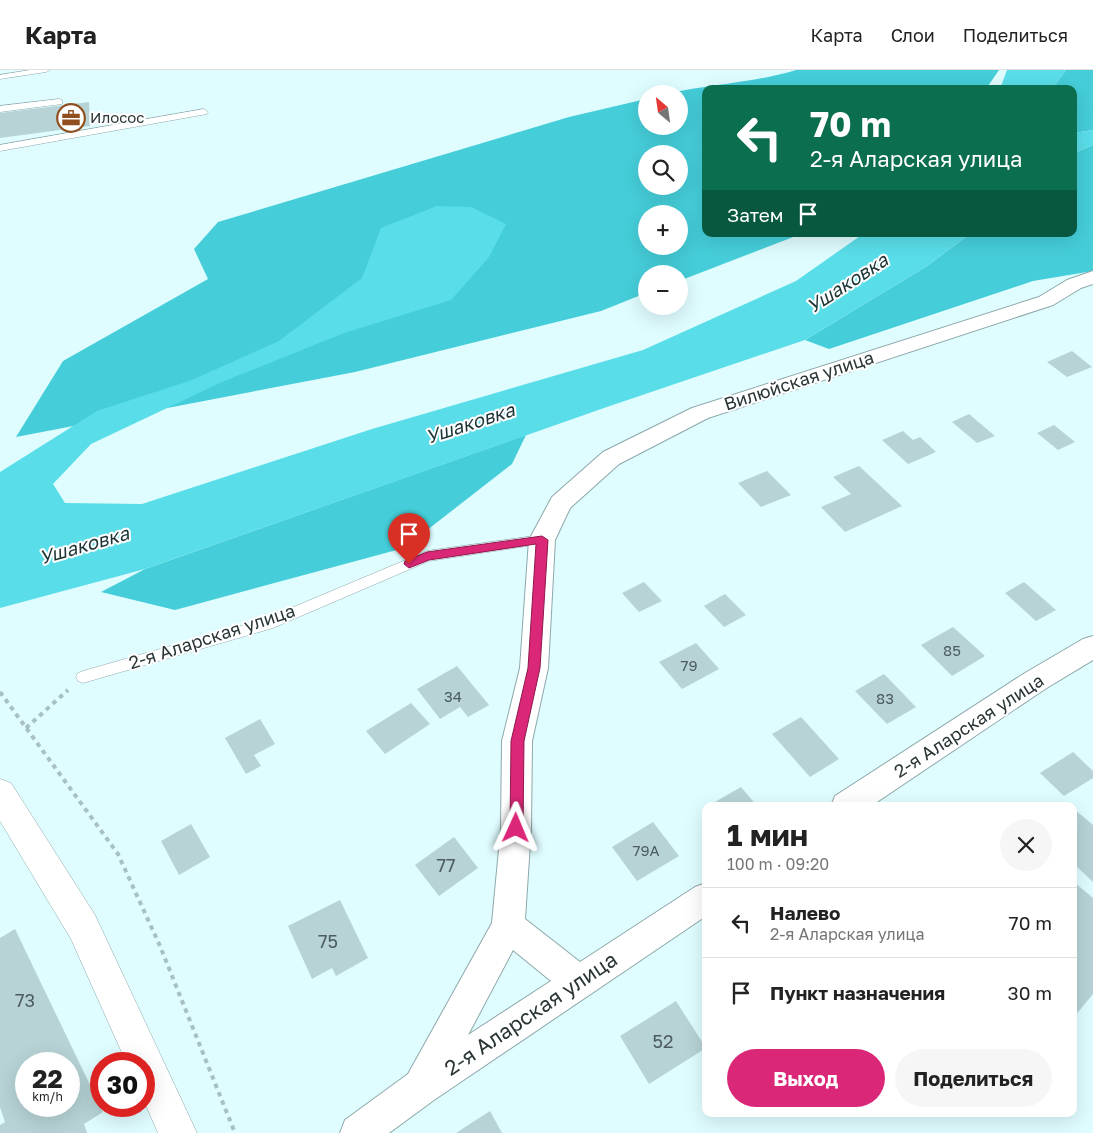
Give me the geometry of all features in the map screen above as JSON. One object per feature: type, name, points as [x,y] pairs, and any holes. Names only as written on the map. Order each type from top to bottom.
[{"type":"main road","points":[[0,793],[83,927],[178,1133]]},
{"type":"street","name":"Вилюйская улица","points":[[542,540],[561,502],[611,458],[700,413],[1046,301],[1074,284],[1093,277]]},
{"type":"street","points":[[421,1087],[508,926],[516,828],[517,741],[534,668],[542,540]]},
{"type":"street","name":"2-я Аларская улица","points":[[852,802],[1035,681],[1093,647]]},
{"type":"street","name":"2-я Аларская улица","points":[[358,1133],[421,1087],[702,901]]},
{"type":"street","points":[[508,926],[579,982]]},
{"type":"lane","points":[[0,77],[46,70]]},
{"type":"lane","points":[[0,109],[59,102]]},
{"type":"lane","points":[[0,148],[204,112]]},
{"type":"lane","name":"2-я Аларская улица","points":[[83,677],[268,624],[427,556],[542,540]]},
{"type":"path","points":[[26,728],[83,677]]},
{"type":"path","points":[[0,692],[118,854],[160,946],[234,1133]]},
{"type":"shaded area","points":[[796,70],[999,70],[989,85],[720,85]]},
{"type":"shaded area","points":[[1066,70],[1093,70],[1093,130],[1077,133],[1077,85],[1055,85]]},
{"type":"shaded area","points":[[702,88],[702,237],[793,237],[688,278],[688,265],[638,265],[638,296],[601,311],[355,372],[16,437],[63,361],[208,279],[194,249],[218,222],[569,117],[638,101],[638,135],[688,135],[688,90]]},
{"type":"shaded area","points":[[1093,145],[1093,271],[1033,281],[829,349],[805,340],[927,266],[966,237],[1077,237],[1077,152]]},
{"type":"shaded area","points":[[526,435],[512,464],[404,548],[175,610],[101,592],[145,569]]},
{"type":"water","points":[[1007,70],[1066,70],[1055,85],[1001,85]]},
{"type":"water","points":[[1093,130],[1093,145],[1077,152],[1077,133]]},
{"type":"water","name":"Ушаковка","points":[[437,206],[471,207],[506,224],[489,257],[451,300],[344,333],[222,382],[91,444],[53,484],[65,503],[142,504],[372,429],[643,350],[796,281],[859,237],[966,237],[927,266],[805,340],[604,408],[145,569],[0,608],[0,472],[97,411],[192,380],[279,341],[362,278],[381,228]]},
{"type":"building","points":[[89,102],[90,126],[0,138],[0,113]]},
{"type":"building","points":[[1072,351],[1092,367],[1067,377],[1047,362]]},
{"type":"building","points":[[969,414],[995,436],[977,443],[952,422]]},
{"type":"building","points":[[1054,425],[1075,442],[1058,450],[1037,433]]},
{"type":"building","points":[[903,431],[913,440],[920,437],[936,452],[908,464],[882,440]]},
{"type":"building","points":[[859,466],[902,506],[845,532],[821,507],[851,494],[833,477]]},
{"type":"building","points":[[767,471],[791,495],[761,507],[738,483]]},
{"type":"building","points":[[644,582],[662,601],[639,612],[622,593]]},
{"type":"building","points":[[1024,582],[1056,610],[1036,621],[1005,593]]},
{"type":"building","points":[[725,594],[746,615],[724,627],[704,606]]},
{"type":"building","points":[[953,627],[985,656],[952,676],[921,645]]},
{"type":"building","points":[[696,643],[719,669],[682,689],[659,662]]},
{"type":"building","points":[[457,666],[489,705],[468,717],[460,707],[440,719],[417,689]]},
{"type":"building","points":[[884,674],[916,707],[887,724],[855,691]]},
{"type":"building","points":[[411,703],[430,724],[385,754],[366,731]]},
{"type":"building","points":[[801,717],[839,759],[810,777],[772,734]]},
{"type":"building","points":[[260,719],[275,744],[254,755],[261,766],[246,774],[225,738]]},
{"type":"building","points":[[1073,752],[1093,771],[1093,778],[1064,796],[1040,773]]},
{"type":"building","points":[[741,787],[754,802],[715,802]]},
{"type":"building","points":[[1077,812],[1093,825],[1093,882],[1077,867]]},
{"type":"building","points":[[653,822],[679,856],[637,881],[612,847]]},
{"type":"building","points":[[191,824],[210,857],[179,875],[161,841]]},
{"type":"building","points":[[454,837],[478,868],[439,896],[415,865]]},
{"type":"building","points":[[1077,885],[1093,898],[1093,994],[1077,1013]]},
{"type":"building","points":[[340,900],[368,958],[336,976],[332,968],[312,979],[288,926]]},
{"type":"building","points":[[15,929],[74,1052],[15,1052],[15,1117],[80,1117],[80,1064],[90,1085],[90,1117],[95,1117],[84,1124],[87,1133],[0,1133],[0,1125],[5,1122],[0,1107],[0,938]]},
{"type":"building","points":[[676,1001],[702,1042],[702,1051],[649,1084],[620,1036]]},
{"type":"building","points":[[490,1111],[502,1133],[456,1133]]},
{"type":"place","name":"Илосос","points":[[71,118]]},
{"type":"route","points":[[409,564],[427,556],[542,540],[534,668],[517,741],[516,828]]}]
